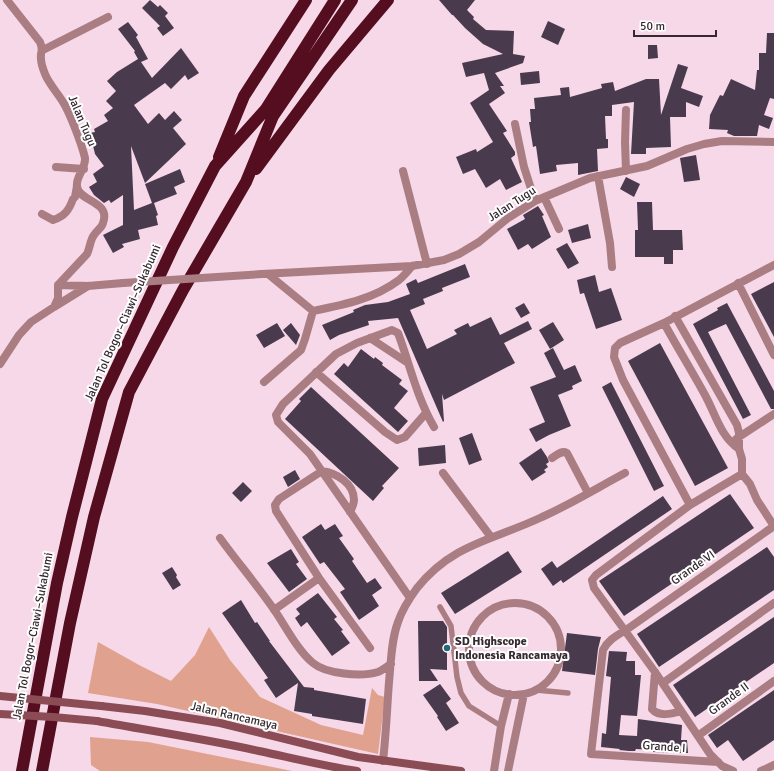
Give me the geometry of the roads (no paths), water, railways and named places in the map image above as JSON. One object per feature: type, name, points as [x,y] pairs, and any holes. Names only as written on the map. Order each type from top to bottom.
[{"type":"highway","points":[[215,166],[244,96],[306,0]]},
{"type":"highway","name":"Jalan Tol Bogor–Ciawi–Sukabumi","points":[[22,771],[51,616],[72,517],[102,399],[173,247],[215,166],[266,109],[335,0]]},
{"type":"highway","points":[[246,182],[273,116],[352,0]]},
{"type":"highway","points":[[42,771],[70,623],[94,517],[129,392],[182,290],[246,182],[329,70],[385,2]]},
{"type":"street","name":"Jalan Tugu","points":[[7,0],[32,29],[40,42],[43,50],[40,58],[42,68],[49,82],[68,111],[84,157],[84,169]]},
{"type":"street","points":[[43,50],[108,17]]},
{"type":"street","points":[[626,110],[626,171]]},
{"type":"street","points":[[514,124],[524,167],[535,201]]},
{"type":"street","name":"Jalan Tugu","points":[[88,286],[427,264],[444,260],[459,254],[479,242],[508,218],[535,201],[590,178],[648,166],[704,144],[729,140],[774,142]]},
{"type":"street","points":[[42,214],[53,220],[60,218],[66,213],[75,197],[78,180],[84,169],[56,167]]},
{"type":"street","points":[[403,171],[427,264]]},
{"type":"street","points":[[598,176],[610,243],[612,267]]},
{"type":"street","points":[[54,307],[58,298],[58,285],[87,254],[90,249],[93,236],[102,227],[104,222],[104,214],[100,206],[80,194],[77,186]]},
{"type":"street","points":[[544,197],[559,229]]},
{"type":"street","points":[[690,505],[623,380],[614,354],[615,348],[620,343],[664,323],[674,316],[774,265]]},
{"type":"street","points":[[265,274],[313,311],[352,303],[374,294],[400,279],[412,266]]},
{"type":"street","points":[[738,283],[774,355]]},
{"type":"street","points":[[58,285],[88,286]]},
{"type":"street","points":[[0,364],[19,335],[31,322],[88,286]]},
{"type":"street","points":[[264,382],[301,350],[313,311]]},
{"type":"street","points":[[674,316],[734,420],[738,429],[739,449],[742,459],[742,474],[750,484],[757,500],[774,526]]},
{"type":"street","points":[[664,323],[706,396],[719,426],[730,442],[739,449]]},
{"type":"street","points":[[410,598],[310,454],[278,422],[276,415],[283,404],[336,354],[387,330],[398,333],[426,413],[434,427]]},
{"type":"street","points":[[370,338],[408,363]]},
{"type":"street","points":[[316,372],[385,432],[397,440],[405,437],[426,413]]},
{"type":"street","points":[[730,442],[774,414]]},
{"type":"street","points":[[552,458],[561,452],[567,454],[588,493]]},
{"type":"street","points":[[350,512],[354,499],[353,493],[347,484],[338,475],[322,471],[279,499],[276,502],[275,508],[319,578],[370,648]]},
{"type":"street","points":[[443,473],[491,537]]},
{"type":"street","points":[[383,761],[391,664],[398,623],[410,598],[427,576],[436,567],[456,554],[491,537],[543,517],[625,473]]},
{"type":"street","points":[[718,762],[710,754],[663,683],[592,584],[593,577],[690,505],[742,474]]},
{"type":"street","name":"Grande VI","points":[[591,754],[603,650],[606,645],[613,637],[626,630],[774,526]]},
{"type":"street","points":[[220,538],[312,663],[325,669],[346,674],[366,674],[378,672],[391,664]]},
{"type":"street","points":[[274,610],[319,578]]},
{"type":"street","points":[[663,683],[774,602]]},
{"type":"street","points":[[506,603],[521,603],[535,607],[547,615],[556,627],[560,640],[561,655],[556,669],[548,681],[536,690],[524,694],[509,694],[496,691],[484,683],[474,672],[469,658],[468,644],[472,629],[480,617],[492,608],[506,603]]},
{"type":"street","points":[[655,672],[652,709],[656,713],[663,714],[681,711]]},
{"type":"street","name":"Grande II","points":[[699,736],[774,681]]},
{"type":"street","points":[[494,771],[501,726],[509,694]]},
{"type":"street","points":[[508,771],[524,694]]},
{"type":"street","name":"Jalan Rancamaya","points":[[0,696],[145,711],[220,724],[332,752],[383,761],[461,771]]},
{"type":"street","points":[[0,714],[97,721],[169,733],[357,771]]},
{"type":"street","name":"Grande I","points":[[591,754],[718,762],[733,771]]},
{"type":"street","points":[[761,771],[774,765]]},
{"type":"lane","points":[[440,607],[451,626],[457,678],[461,693],[469,706],[501,726]]},
{"type":"lane","points":[[536,690],[568,693]]},
{"type":"place","name":"SD Highscope Indonesia Rancamaya","points":[[447,648]]}]
